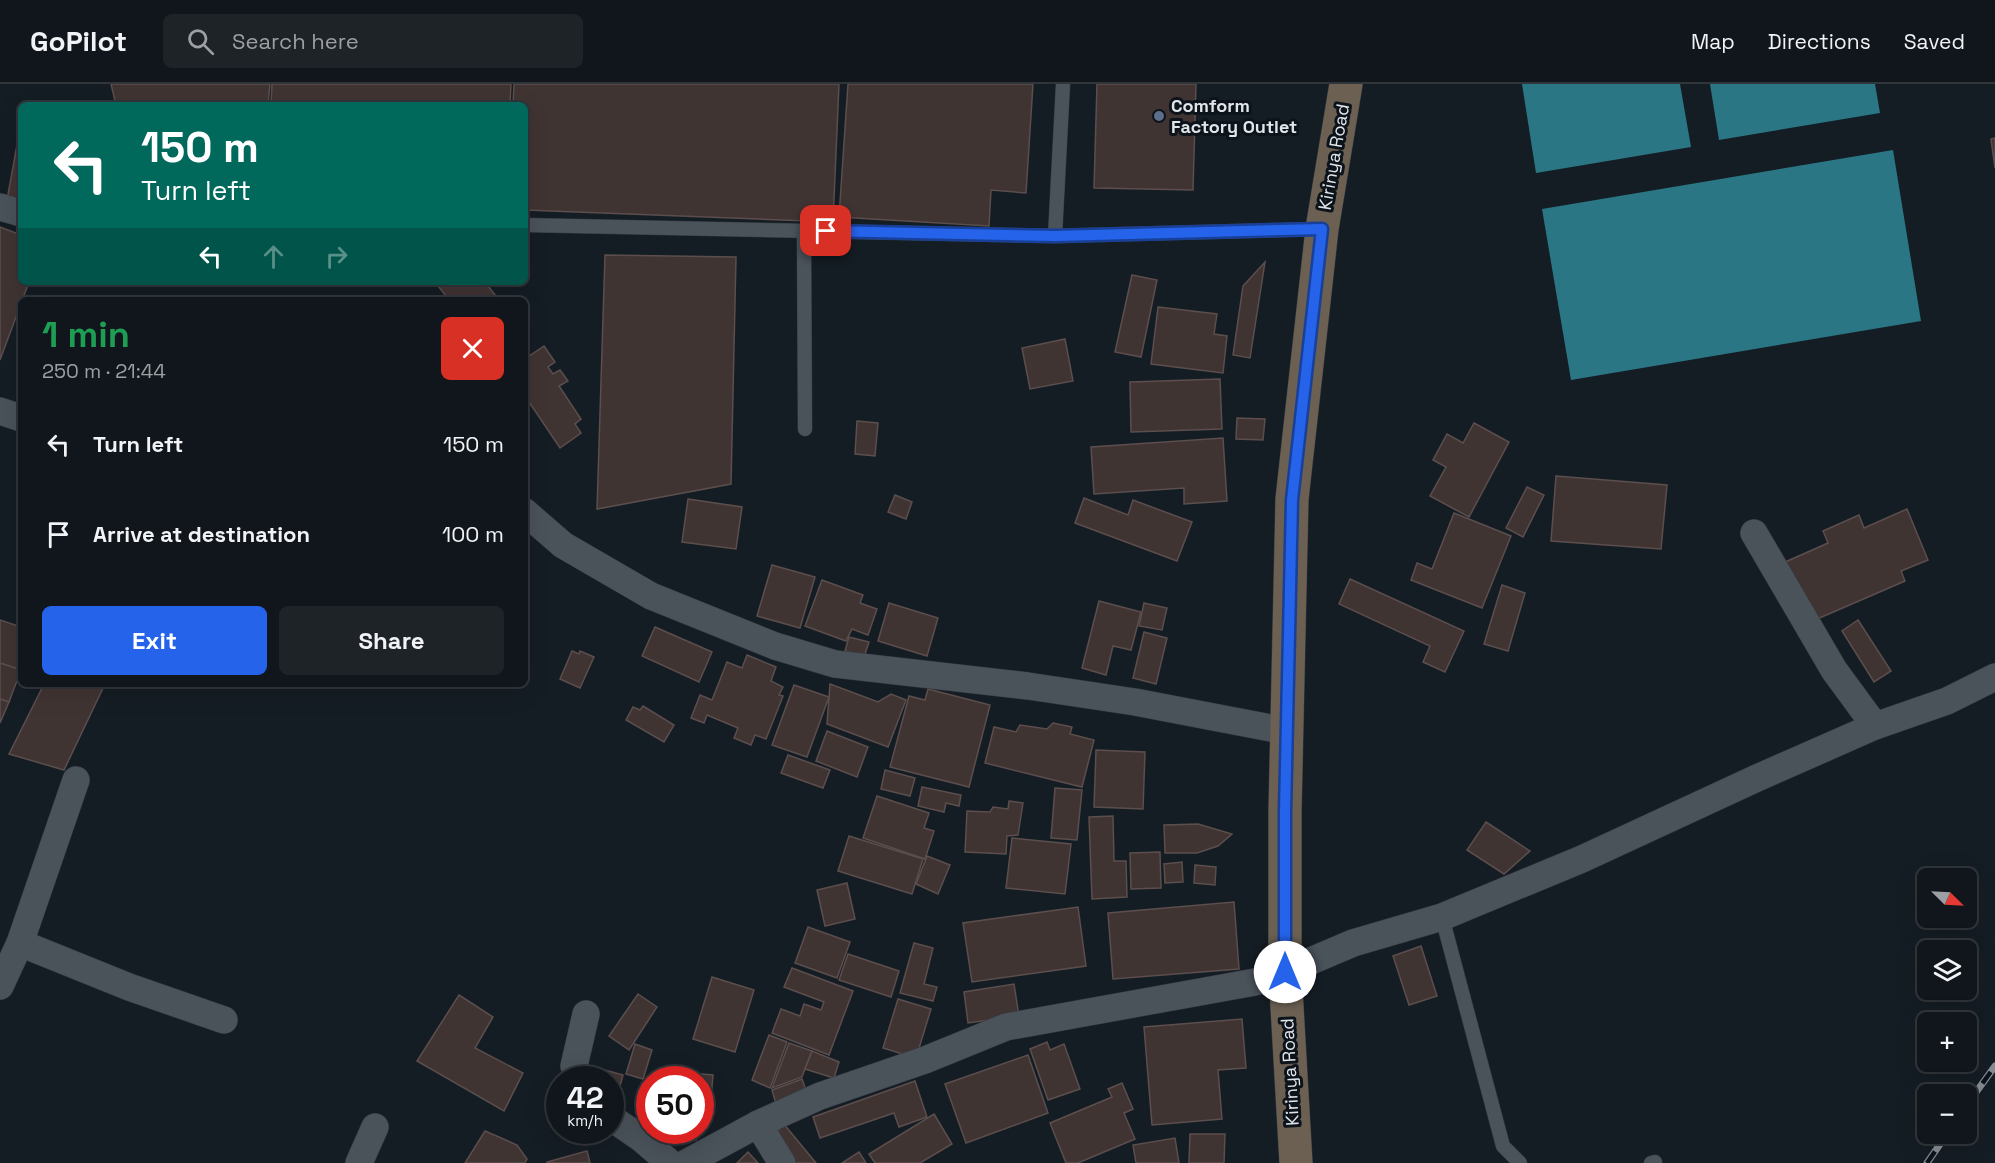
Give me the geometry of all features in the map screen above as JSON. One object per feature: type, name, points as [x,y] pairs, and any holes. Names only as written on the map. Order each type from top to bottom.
[{"type":"main road","name":"Kirinya Road","points":[[1296,1163],[1285,972],[1292,500],[1322,229],[1346,84]]},
{"type":"street","points":[[0,207],[18,212]]},
{"type":"street","points":[[0,411],[18,417]]},
{"type":"street","points":[[528,515],[563,545],[651,596],[775,646],[835,664],[1099,696],[1287,731]]},
{"type":"street","points":[[1754,533],[1834,670],[1875,726]]},
{"type":"street","points":[[686,1163],[758,1124],[820,1096],[925,1060],[1006,1027],[1255,982],[1285,972],[1353,943],[1442,917],[1582,859],[1875,726],[1947,701],[1995,677]]},
{"type":"street","points":[[0,986],[20,943],[76,780]]},
{"type":"street","points":[[20,943],[129,987],[224,1020]]},
{"type":"street","points":[[574,1066],[586,1014]]},
{"type":"street","points":[[758,1124],[783,1163]]},
{"type":"street","points":[[624,1126],[642,1138],[670,1163]]},
{"type":"street","points":[[359,1163],[375,1127]]},
{"type":"lane","points":[[1055,236],[1063,84]]},
{"type":"lane","points":[[528,225],[1055,236],[1322,229]]},
{"type":"lane","points":[[804,231],[805,429]]},
{"type":"lane","points":[[1442,917],[1503,1146],[1520,1163]]},
{"type":"water","points":[[1522,84],[1680,84],[1691,147],[1536,173]]},
{"type":"water","points":[[1710,84],[1875,84],[1880,113],[1719,140]]},
{"type":"water","points":[[1893,150],[1921,321],[1571,380],[1542,209]]},
{"type":"building","points":[[111,84],[270,84],[268,102],[115,102]]},
{"type":"building","points":[[272,84],[511,84],[510,102],[271,102]]},
{"type":"building","points":[[514,84],[839,84],[833,222],[528,210],[528,102],[513,102]]},
{"type":"building","points":[[848,84],[1033,84],[1026,193],[991,190],[989,226],[839,217]]},
{"type":"building","points":[[1097,84],[1196,84],[1193,190],[1094,188]]},
{"type":"building","points":[[1995,138],[1995,168],[1991,139]]},
{"type":"building","points":[[18,140],[18,202],[7,200]]},
{"type":"building","points":[[0,227],[18,234],[18,285],[28,285],[23,297],[18,297],[18,312],[0,360]]},
{"type":"building","points":[[605,255],[736,257],[731,484],[597,509]]},
{"type":"building","points":[[1265,262],[1250,358],[1233,355],[1243,286]]},
{"type":"building","points":[[1132,275],[1157,280],[1141,357],[1115,352]]},
{"type":"building","points":[[437,285],[487,285],[497,297],[447,297]]},
{"type":"building","points":[[1158,307],[1217,314],[1214,334],[1227,336],[1223,373],[1151,364]]},
{"type":"building","points":[[1065,339],[1073,381],[1030,389],[1022,348]]},
{"type":"building","points":[[544,346],[555,362],[548,367],[553,374],[560,370],[568,381],[559,386],[581,419],[575,424],[581,433],[560,448],[528,400],[528,357]]},
{"type":"building","points":[[1220,379],[1222,429],[1131,432],[1130,382]]},
{"type":"building","points":[[1237,418],[1265,419],[1263,440],[1236,439]]},
{"type":"building","points":[[857,421],[878,423],[875,456],[855,454]]},
{"type":"building","points":[[1474,423],[1509,442],[1469,517],[1430,496],[1446,467],[1433,460],[1447,434],[1463,443]]},
{"type":"building","points":[[1223,438],[1227,501],[1184,504],[1184,488],[1094,494],[1091,447]]},
{"type":"building","points":[[1556,476],[1667,485],[1661,549],[1551,541]]},
{"type":"building","points":[[1527,487],[1544,495],[1523,537],[1506,528]]},
{"type":"building","points":[[895,495],[912,502],[906,519],[888,512]]},
{"type":"building","points":[[1084,498],[1128,515],[1133,500],[1192,522],[1177,561],[1075,523]]},
{"type":"building","points":[[688,499],[742,507],[736,549],[682,542]]},
{"type":"building","points":[[1907,509],[1928,560],[1901,571],[1905,581],[1808,623],[1783,563],[1828,543],[1823,531],[1859,515],[1864,528]]},
{"type":"building","points":[[1454,513],[1511,536],[1482,608],[1411,580],[1417,563],[1432,569]]},
{"type":"building","points":[[772,565],[815,577],[800,628],[757,616]]},
{"type":"building","points":[[1350,579],[1464,631],[1445,672],[1423,662],[1430,646],[1339,604]]},
{"type":"building","points":[[822,580],[863,595],[860,603],[877,609],[868,635],[852,629],[846,641],[805,626]]},
{"type":"building","points":[[1502,585],[1525,593],[1508,651],[1484,644]]},
{"type":"building","points":[[1099,601],[1141,612],[1131,650],[1113,646],[1106,675],[1082,668]]},
{"type":"building","points":[[889,603],[938,618],[927,656],[878,641]]},
{"type":"building","points":[[1144,603],[1167,608],[1162,630],[1139,626]]},
{"type":"building","points":[[0,620],[18,626],[18,669],[0,663]]},
{"type":"building","points":[[1858,620],[1891,671],[1874,682],[1842,631]]},
{"type":"building","points":[[655,627],[712,652],[699,682],[642,656]]},
{"type":"building","points":[[1144,632],[1167,638],[1156,684],[1133,678]]},
{"type":"building","points":[[849,637],[869,642],[864,657],[845,651]]},
{"type":"building","points":[[572,651],[579,654],[580,651],[594,657],[580,688],[560,679]]},
{"type":"building","points":[[747,655],[776,667],[771,681],[783,687],[779,695],[783,696],[766,739],[755,735],[751,745],[734,738],[738,728],[707,715],[704,723],[691,718],[700,695],[712,700],[727,662],[742,668]]},
{"type":"building","points":[[0,663],[18,669],[18,678],[9,702],[0,699]]},
{"type":"building","points":[[830,684],[878,702],[891,694],[906,700],[888,747],[827,724]]},
{"type":"building","points":[[794,685],[829,697],[807,757],[772,745]]},
{"type":"building","points":[[42,687],[104,687],[64,770],[9,754]]},
{"type":"building","points":[[928,689],[990,705],[969,787],[890,767],[909,696],[925,700]]},
{"type":"building","points":[[0,699],[9,702],[0,723]]},
{"type":"building","points":[[643,706],[674,725],[664,742],[626,720],[633,707],[640,710]]},
{"type":"building","points":[[1053,723],[1072,727],[1070,734],[1094,740],[1082,787],[985,763],[994,727],[1016,732],[1020,725],[1047,729]]},
{"type":"building","points":[[827,731],[868,747],[857,777],[816,761]]},
{"type":"building","points":[[1096,750],[1145,752],[1143,809],[1094,807]]},
{"type":"building","points":[[788,755],[830,770],[823,788],[781,773]]},
{"type":"building","points":[[885,770],[915,778],[910,796],[881,789]]},
{"type":"building","points":[[922,787],[961,795],[959,806],[946,803],[944,812],[918,806]]},
{"type":"building","points":[[1055,788],[1082,790],[1077,840],[1051,838]]},
{"type":"building","points":[[877,796],[929,813],[924,828],[934,831],[925,859],[863,838]]},
{"type":"building","points":[[1009,801],[1023,803],[1018,835],[1007,836],[1006,854],[965,852],[967,811],[990,812],[993,807],[1008,809]]},
{"type":"building","points":[[1113,816],[1114,861],[1126,861],[1127,897],[1092,899],[1089,817]]},
{"type":"building","points":[[1486,822],[1530,851],[1504,874],[1467,850]]},
{"type":"building","points":[[1198,824],[1232,834],[1218,846],[1197,853],[1165,853],[1164,825]]},
{"type":"building","points":[[849,836],[923,859],[912,894],[838,871]]},
{"type":"building","points":[[1012,838],[1071,844],[1065,894],[1006,888]]},
{"type":"building","points":[[1160,852],[1161,888],[1131,889],[1130,853]]},
{"type":"building","points":[[927,856],[950,865],[938,894],[916,884]]},
{"type":"building","points":[[1182,862],[1183,882],[1165,883],[1164,864]]},
{"type":"building","points":[[1195,865],[1216,867],[1215,885],[1194,883]]},
{"type":"building","points":[[847,883],[855,919],[825,926],[817,890]]},
{"type":"building","points":[[1234,902],[1239,969],[1113,979],[1108,913]]},
{"type":"building","points":[[1078,907],[1086,966],[972,982],[963,923]]},
{"type":"building","points":[[808,927],[850,942],[837,978],[795,963]]},
{"type":"building","points":[[914,943],[933,948],[924,984],[937,987],[933,1001],[900,993]]},
{"type":"building","points":[[1421,946],[1437,996],[1409,1005],[1393,956]]},
{"type":"building","points":[[848,954],[899,971],[891,997],[839,980]]},
{"type":"building","points":[[792,968],[853,991],[829,1055],[772,1033],[781,1009],[800,1016],[804,1004],[821,1010],[824,1002],[784,987]]},
{"type":"building","points":[[712,977],[754,990],[735,1052],[693,1039]]},
{"type":"building","points":[[1014,984],[1019,1016],[968,1023],[964,992]]},
{"type":"building","points":[[638,994],[657,1007],[629,1050],[609,1036]]},
{"type":"building","points":[[459,995],[493,1017],[475,1048],[523,1073],[504,1111],[417,1061]]},
{"type":"building","points":[[898,999],[931,1009],[916,1058],[883,1048]]},
{"type":"building","points":[[1242,1019],[1246,1068],[1218,1070],[1222,1119],[1152,1125],[1144,1027]]},
{"type":"building","points":[[769,1035],[787,1042],[770,1088],[752,1080]]},
{"type":"building","points":[[1047,1042],[1050,1050],[1064,1044],[1080,1089],[1048,1100],[1030,1049]]},
{"type":"building","points":[[789,1043],[812,1051],[802,1077],[772,1088]]},
{"type":"building","points":[[635,1044],[652,1050],[647,1066],[636,1066],[636,1077],[626,1074]]},
{"type":"building","points":[[812,1051],[839,1062],[834,1078],[805,1069]]},
{"type":"building","points":[[1028,1055],[1048,1113],[966,1143],[945,1084]]},
{"type":"building","points":[[802,1079],[807,1093],[776,1104],[772,1090]]},
{"type":"building","points":[[915,1081],[927,1117],[899,1127],[894,1113],[820,1138],[813,1117]]},
{"type":"building","points":[[1122,1083],[1133,1109],[1124,1113],[1135,1139],[1078,1163],[1066,1163],[1050,1123],[1112,1097],[1108,1089]]},
{"type":"building","points":[[934,1114],[952,1144],[920,1163],[875,1163],[869,1154]]},
{"type":"building","points":[[783,1123],[816,1163],[795,1163],[774,1138]]},
{"type":"building","points":[[485,1131],[517,1145],[527,1159],[525,1163],[465,1163]]},
{"type":"building","points":[[1190,1134],[1225,1134],[1224,1163],[1189,1163]]},
{"type":"building","points":[[1175,1138],[1179,1163],[1136,1163],[1133,1145]]},
{"type":"building","points":[[587,1151],[590,1163],[547,1163],[547,1162]]},
{"type":"building","points":[[748,1152],[758,1163],[737,1163]]},
{"type":"building","points":[[859,1152],[866,1163],[842,1163]]},
{"type":"railway","points":[[1977,1091],[1995,1066]]},
{"type":"railway","points":[[1927,1163],[1940,1144]]},
{"type":"place","name":"Comform Factory Outlet","points":[[1159,116]]},
{"type":"route","points":[[826,231],[1055,236],[1322,229],[1292,500],[1285,811],[1285,972]]}]
